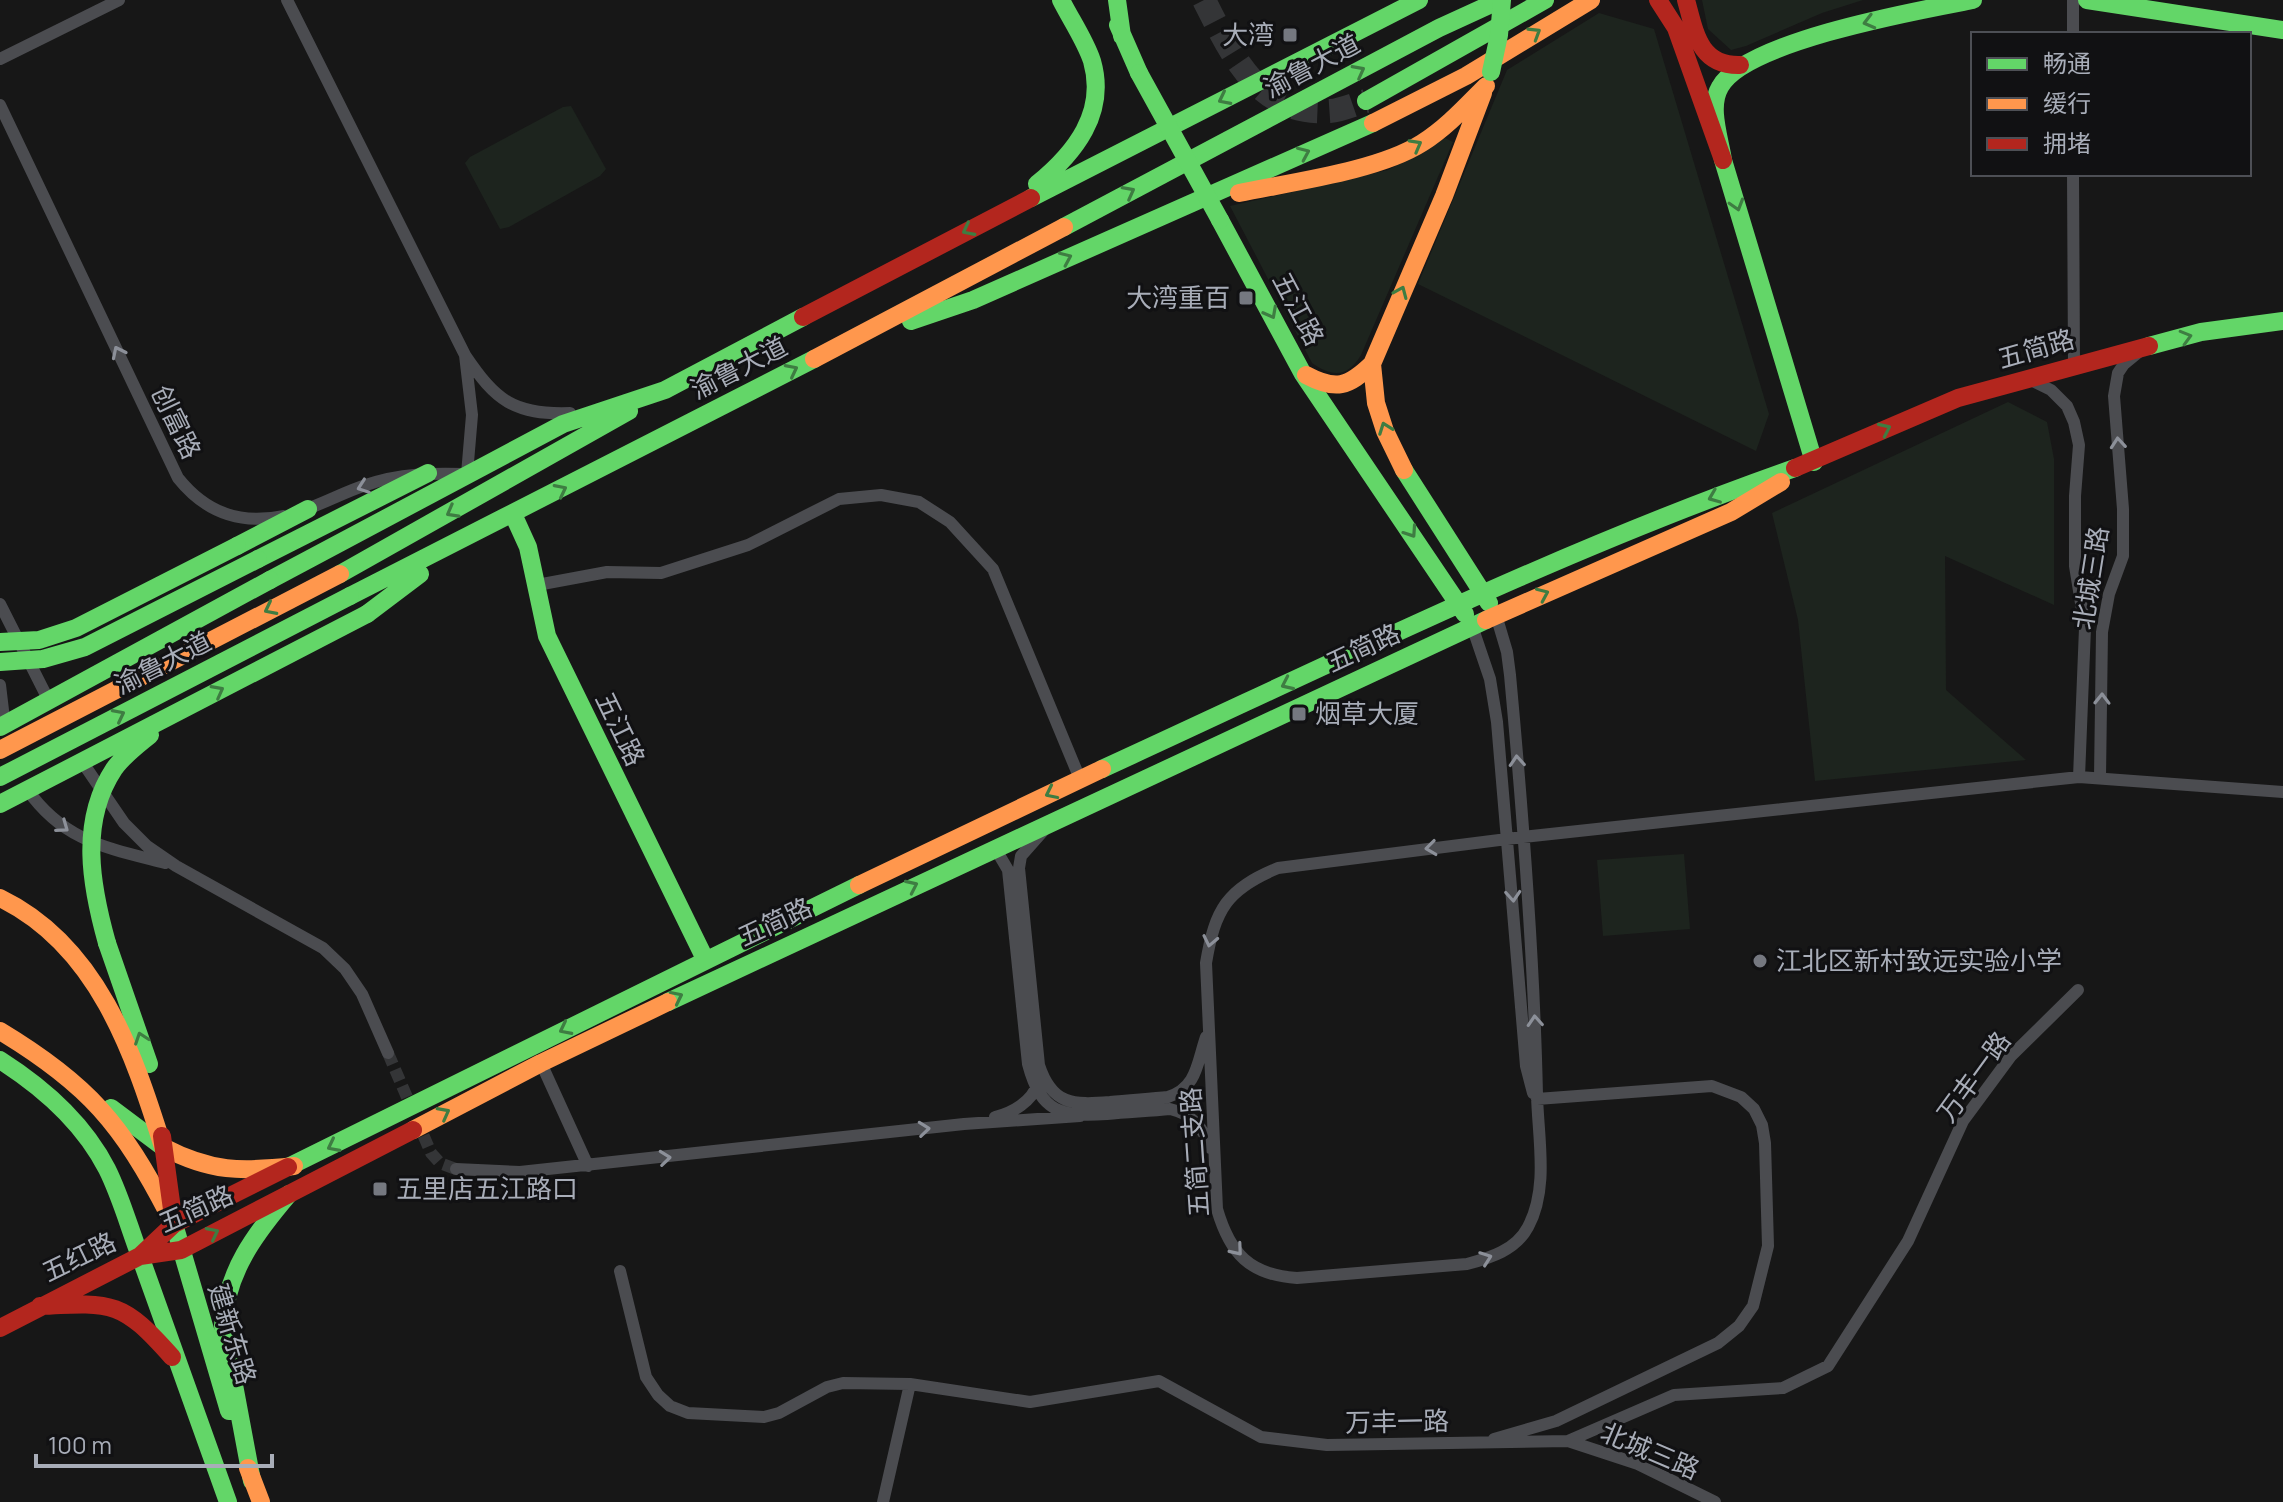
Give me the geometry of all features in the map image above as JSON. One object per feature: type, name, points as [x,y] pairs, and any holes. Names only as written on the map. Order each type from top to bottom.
[{"type":"main road","points":[[999,214],[1054,171],[1077,148],[1090,125],[1097,92],[1092,61],[1061,0]]},
{"type":"main road","name":"五江路","points":[[1108,0],[1139,73],[1303,374],[1472,626]]},
{"type":"main road","points":[[1117,0],[1122,36]]},
{"type":"main road","name":"渝鲁大道","points":[[0,727],[563,424],[665,390],[999,214],[1419,0]]},
{"type":"main road","points":[[1303,374],[1325,386],[1343,385],[1358,378],[1372,364],[1444,196],[1488,79],[1499,35],[1501,0]]},
{"type":"main road","name":"渝鲁大道","points":[[0,777],[467,539],[1411,43],[1501,0]]},
{"type":"main road","points":[[1366,101],[1545,0]]},
{"type":"main road","points":[[837,346],[973,300],[1389,116],[1466,76],[1591,0]]},
{"type":"main road","points":[[1658,0],[1676,28],[1723,160],[1814,462]]},
{"type":"main road","points":[[1686,0],[1703,49],[1710,60],[1728,67],[1840,29],[1973,0]]},
{"type":"main road","points":[[2087,0],[2283,30]]},
{"type":"main road","points":[[1723,160],[1717,96],[1720,84],[1740,65]]},
{"type":"main road","points":[[1179,208],[1382,162],[1421,144],[1453,119],[1488,79]]},
{"type":"main road","name":"五简路","points":[[140,1256],[181,1250],[541,1063],[982,852],[1496,615],[1731,512],[1814,462],[1908,418],[1958,398],[2201,332],[2283,321]]},
{"type":"main road","points":[[1372,364],[1376,403],[1385,431],[1404,470],[1496,615]]},
{"type":"main road","points":[[0,750],[340,574],[665,390]]},
{"type":"main road","name":"五简路","points":[[140,1256],[174,1224],[705,959],[1080,779],[1484,594],[1721,494],[1814,462]]},
{"type":"main road","points":[[0,662],[28,663],[59,657],[85,647],[428,473]]},
{"type":"main road","points":[[0,642],[18,643],[49,638],[76,628],[308,509]]},
{"type":"main road","name":"五江路","points":[[513,514],[528,547],[547,636],[705,959]]},
{"type":"main road","points":[[0,804],[367,614],[467,539]]},
{"type":"main road","points":[[174,1224],[156,1093],[145,1047],[94,899],[90,833],[100,799],[115,768],[177,713]]},
{"type":"main road","points":[[0,898],[40,920],[91,976],[116,1020],[146,1090],[163,1147]]},
{"type":"main road","points":[[0,1031],[163,1147],[189,1161],[239,1173],[294,1166]]},
{"type":"main road","points":[[0,1060],[56,1102],[84,1134],[107,1169],[228,1502]]},
{"type":"main road","points":[[72,1080],[118,1128],[146,1171],[174,1224]]},
{"type":"main road","points":[[252,1481],[223,1326],[223,1308],[232,1272],[240,1257],[289,1194]]},
{"type":"main road","name":"建新东路","points":[[174,1224],[221,1387],[261,1502]]},
{"type":"main road","name":"五红路","points":[[0,1328],[140,1256]]},
{"type":"main road","points":[[40,1306],[91,1304],[127,1312],[141,1322],[178,1364]]},
{"type":"main road","points":[[178,1364],[184,1353],[195,1351],[221,1387]]},
{"type":"street","points":[[0,59],[119,0]]},
{"type":"street","points":[[287,0],[465,355],[484,383],[506,403],[519,409],[548,414],[592,413]]},
{"type":"street","points":[[2073,0],[2073,32]]},
{"type":"street","name":"创富路","points":[[0,105],[178,478],[204,505],[236,518],[270,519],[308,509],[390,478],[428,473],[467,474]]},
{"type":"street","points":[[2073,176],[2074,365]]},
{"type":"street","name":"北城三路","points":[[2100,777],[2102,632],[2109,594],[2123,556],[2123,509],[2114,396],[2118,373],[2142,349]]},
{"type":"street","points":[[465,355],[472,415],[467,474]]},
{"type":"street","name":"北城三路","points":[[2027,378],[2051,390],[2067,406],[2079,445],[2075,566],[2085,628],[2079,777]]},
{"type":"street","points":[[537,585],[607,572],[661,573],[748,545],[839,499],[881,495],[919,502],[950,522],[993,569],[1080,779]]},
{"type":"street","points":[[0,604],[73,749],[124,823],[147,846],[176,866],[323,948],[345,969],[362,994],[388,1053]]},
{"type":"street","name":"五简二支路","points":[[1496,615],[1510,675],[1523,837],[1541,1177],[1537,1203],[1527,1229],[1512,1245],[1491,1258],[1467,1264],[1297,1278],[1275,1277],[1256,1269],[1238,1254],[1224,1234],[1217,1209],[1206,963],[1210,936],[1219,910],[1235,891],[1255,877],[1278,868],[1508,838]]},
{"type":"street","name":"五简二支路","points":[[1472,626],[1490,679],[1497,722],[1526,1066],[1537,1099]]},
{"type":"street","points":[[0,685],[12,756],[22,783],[38,805],[74,835],[102,847],[176,866]]},
{"type":"street","points":[[1508,838],[2079,777],[2283,792]]},
{"type":"street","points":[[1056,818],[1029,845],[1021,856],[1019,868],[1039,1065],[1043,1077],[1058,1096],[1077,1104],[1168,1097],[1188,1087],[1209,1027]]},
{"type":"street","points":[[982,852],[998,853],[1008,870],[1028,1064],[1036,1089],[1050,1106],[1069,1115],[1080,1116]]},
{"type":"street","name":"万丰一路","points":[[620,1271],[646,1377],[670,1406],[688,1413],[764,1417],[779,1413],[827,1387],[843,1383],[910,1384],[1030,1402],[1159,1381],[1261,1437],[1327,1445],[1568,1441],[1674,1395],[1783,1388],[1828,1366],[1908,1241],[1963,1121],[2011,1056],[2078,990]]},
{"type":"street","points":[[541,1063],[588,1166]]},
{"type":"street","points":[[964,1124],[1012,1111],[1036,1089],[1039,1065]]},
{"type":"street","points":[[1477,1444],[1556,1421],[1718,1343],[1739,1326],[1753,1306],[1768,1246],[1762,1125],[1754,1109],[1741,1097],[1712,1086],[1537,1099]]},
{"type":"street","points":[[456,1169],[520,1172],[964,1124],[1170,1109],[1179,1111],[1198,1124],[1215,1166]]},
{"type":"street","points":[[883,1502],[910,1384]]},
{"type":"street","name":"北城三路","points":[[1568,1441],[1638,1464],[1715,1502]]},
{"type":"shaded area","points":[[1702,0],[1863,0],[1731,50],[1708,29]]},
{"type":"shaded area","points":[[1599,13],[1654,29],[1769,414],[1756,451],[1418,284],[1507,70]]},
{"type":"shaded area","points":[[571,106],[606,169],[600,176],[509,227],[500,229],[465,163],[470,157],[563,107]]},
{"type":"shaded area","points":[[1445,138],[1453,142],[1361,355],[1350,368],[1339,373],[1319,368],[1312,363],[1230,206],[1388,170]]},
{"type":"shaded area","points":[[2008,402],[2047,422],[2054,459],[2054,605],[1945,556],[1946,690],[2026,760],[1815,781],[1798,620],[1772,513]]},
{"type":"shaded area","points":[[1684,854],[1690,929],[1603,936],[1597,860]]},
{"type":"tunnel","points":[[1204,0],[1237,61],[1266,93],[1284,104],[1305,110],[1330,111],[1366,101]]},
{"type":"tunnel","points":[[388,1053],[431,1153],[440,1163],[456,1169]]},
{"type":"traffic: fast","points":[[1037,184],[1075,145],[1091,115],[1095,98],[1096,80],[1092,61],[1061,0]]},
{"type":"traffic: fast","points":[[1117,0],[1122,36]]},
{"type":"traffic: fast","points":[[1031,198],[1419,0]]},
{"type":"traffic: fast","points":[[1064,227],[1439,28],[1500,0]]},
{"type":"traffic: fast","points":[[1491,72],[1502,0]]},
{"type":"traffic: fast","points":[[1366,101],[1545,0]]},
{"type":"traffic: fast","points":[[1814,462],[1723,160],[1715,113],[1717,95],[1720,87],[1736,70],[1797,42],[1877,20],[1973,0]]},
{"type":"traffic: fast","points":[[2087,0],[2283,30]]},
{"type":"traffic: fast","points":[[1118,25],[1139,73]]},
{"type":"traffic: fast","points":[[1139,73],[1220,220]]},
{"type":"traffic: fast","points":[[911,321],[973,300],[1373,123]]},
{"type":"traffic: fast","points":[[1220,220],[1303,374],[1465,614]]},
{"type":"traffic: fast","points":[[270,580],[563,424],[665,390],[803,317]]},
{"type":"traffic: fast","points":[[2149,346],[2201,332],[2283,321]]},
{"type":"traffic: fast","points":[[350,596],[814,359]]},
{"type":"traffic: fast","points":[[340,574],[629,411]]},
{"type":"traffic: fast","points":[[1102,769],[1532,572],[1707,500],[1795,468]]},
{"type":"traffic: fast","points":[[1404,470],[1489,603]]},
{"type":"traffic: fast","points":[[258,559],[428,473]]},
{"type":"traffic: fast","points":[[237,546],[308,509]]},
{"type":"traffic: fast","points":[[513,514],[528,547],[547,636],[705,959]]},
{"type":"traffic: fast","points":[[0,642],[39,640],[76,628],[237,546]]},
{"type":"traffic: fast","points":[[0,662],[43,659],[85,647],[258,559]]},
{"type":"traffic: fast","points":[[367,614],[420,574]]},
{"type":"traffic: fast","points":[[0,727],[270,580]]},
{"type":"traffic: fast","points":[[0,777],[350,596]]},
{"type":"traffic: fast","points":[[0,804],[367,614]]},
{"type":"traffic: fast","points":[[668,1002],[1486,620]]},
{"type":"traffic: fast","points":[[107,943],[96,899],[91,854],[96,811],[114,769],[150,735]]},
{"type":"traffic: fast","points":[[288,1167],[859,885]]},
{"type":"traffic: fast","points":[[107,943],[149,1064]]},
{"type":"traffic: fast","points":[[0,1060],[47,1094],[86,1136],[112,1180],[140,1256]]},
{"type":"traffic: fast","points":[[111,1108],[163,1147]]},
{"type":"traffic: fast","points":[[252,1481],[223,1326],[225,1306],[244,1255],[289,1194]]},
{"type":"traffic: fast","points":[[174,1224],[229,1411]]},
{"type":"traffic: fast","points":[[140,1256],[228,1502]]},
{"type":"traffic: slow","points":[[1373,123],[1466,76],[1591,0]]},
{"type":"traffic: slow","points":[[1239,193],[1334,174],[1404,153],[1439,131],[1486,86]]},
{"type":"traffic: slow","points":[[1404,470],[1385,431],[1376,403],[1372,364],[1444,196],[1483,93]]},
{"type":"traffic: slow","points":[[814,359],[1064,227]]},
{"type":"traffic: slow","points":[[1306,375],[1326,383],[1341,384],[1356,378],[1372,364]]},
{"type":"traffic: slow","points":[[1486,620],[1731,512],[1781,482]]},
{"type":"traffic: slow","points":[[0,750],[340,574]]},
{"type":"traffic: slow","points":[[859,885],[1102,769]]},
{"type":"traffic: slow","points":[[0,898],[34,918],[62,943],[107,1004],[139,1074],[163,1147],[212,1166],[242,1169],[294,1166]]},
{"type":"traffic: slow","points":[[413,1130],[541,1063],[668,1002]]},
{"type":"traffic: slow","points":[[0,1031],[57,1069],[100,1109],[135,1155],[169,1215]]},
{"type":"traffic: slow","points":[[248,1468],[261,1502]]},
{"type":"traffic: jam","points":[[1658,0],[1676,28],[1723,160]]},
{"type":"traffic: jam","points":[[1686,0],[1696,35],[1707,53],[1726,64],[1740,65]]},
{"type":"traffic: jam","points":[[803,317],[1031,198]]},
{"type":"traffic: jam","points":[[1795,468],[1958,398],[2149,346]]},
{"type":"traffic: jam","points":[[140,1256],[181,1250],[413,1130]]},
{"type":"traffic: jam","points":[[162,1136],[174,1224]]},
{"type":"traffic: jam","points":[[0,1328],[140,1256],[174,1224],[288,1167]]},
{"type":"traffic: jam","points":[[40,1306],[85,1304],[115,1309],[141,1325],[172,1357]]},
{"type":"place","name":"大湾","points":[[1290,35]]},
{"type":"place","name":"大湾重百","points":[[1246,298]]},
{"type":"place","name":"烟草大厦","points":[[1299,714]]},
{"type":"place","name":"江北区新村致远实验小学","points":[[1760,961]]},
{"type":"place","name":"五里店五江路口","points":[[380,1189]]}]
